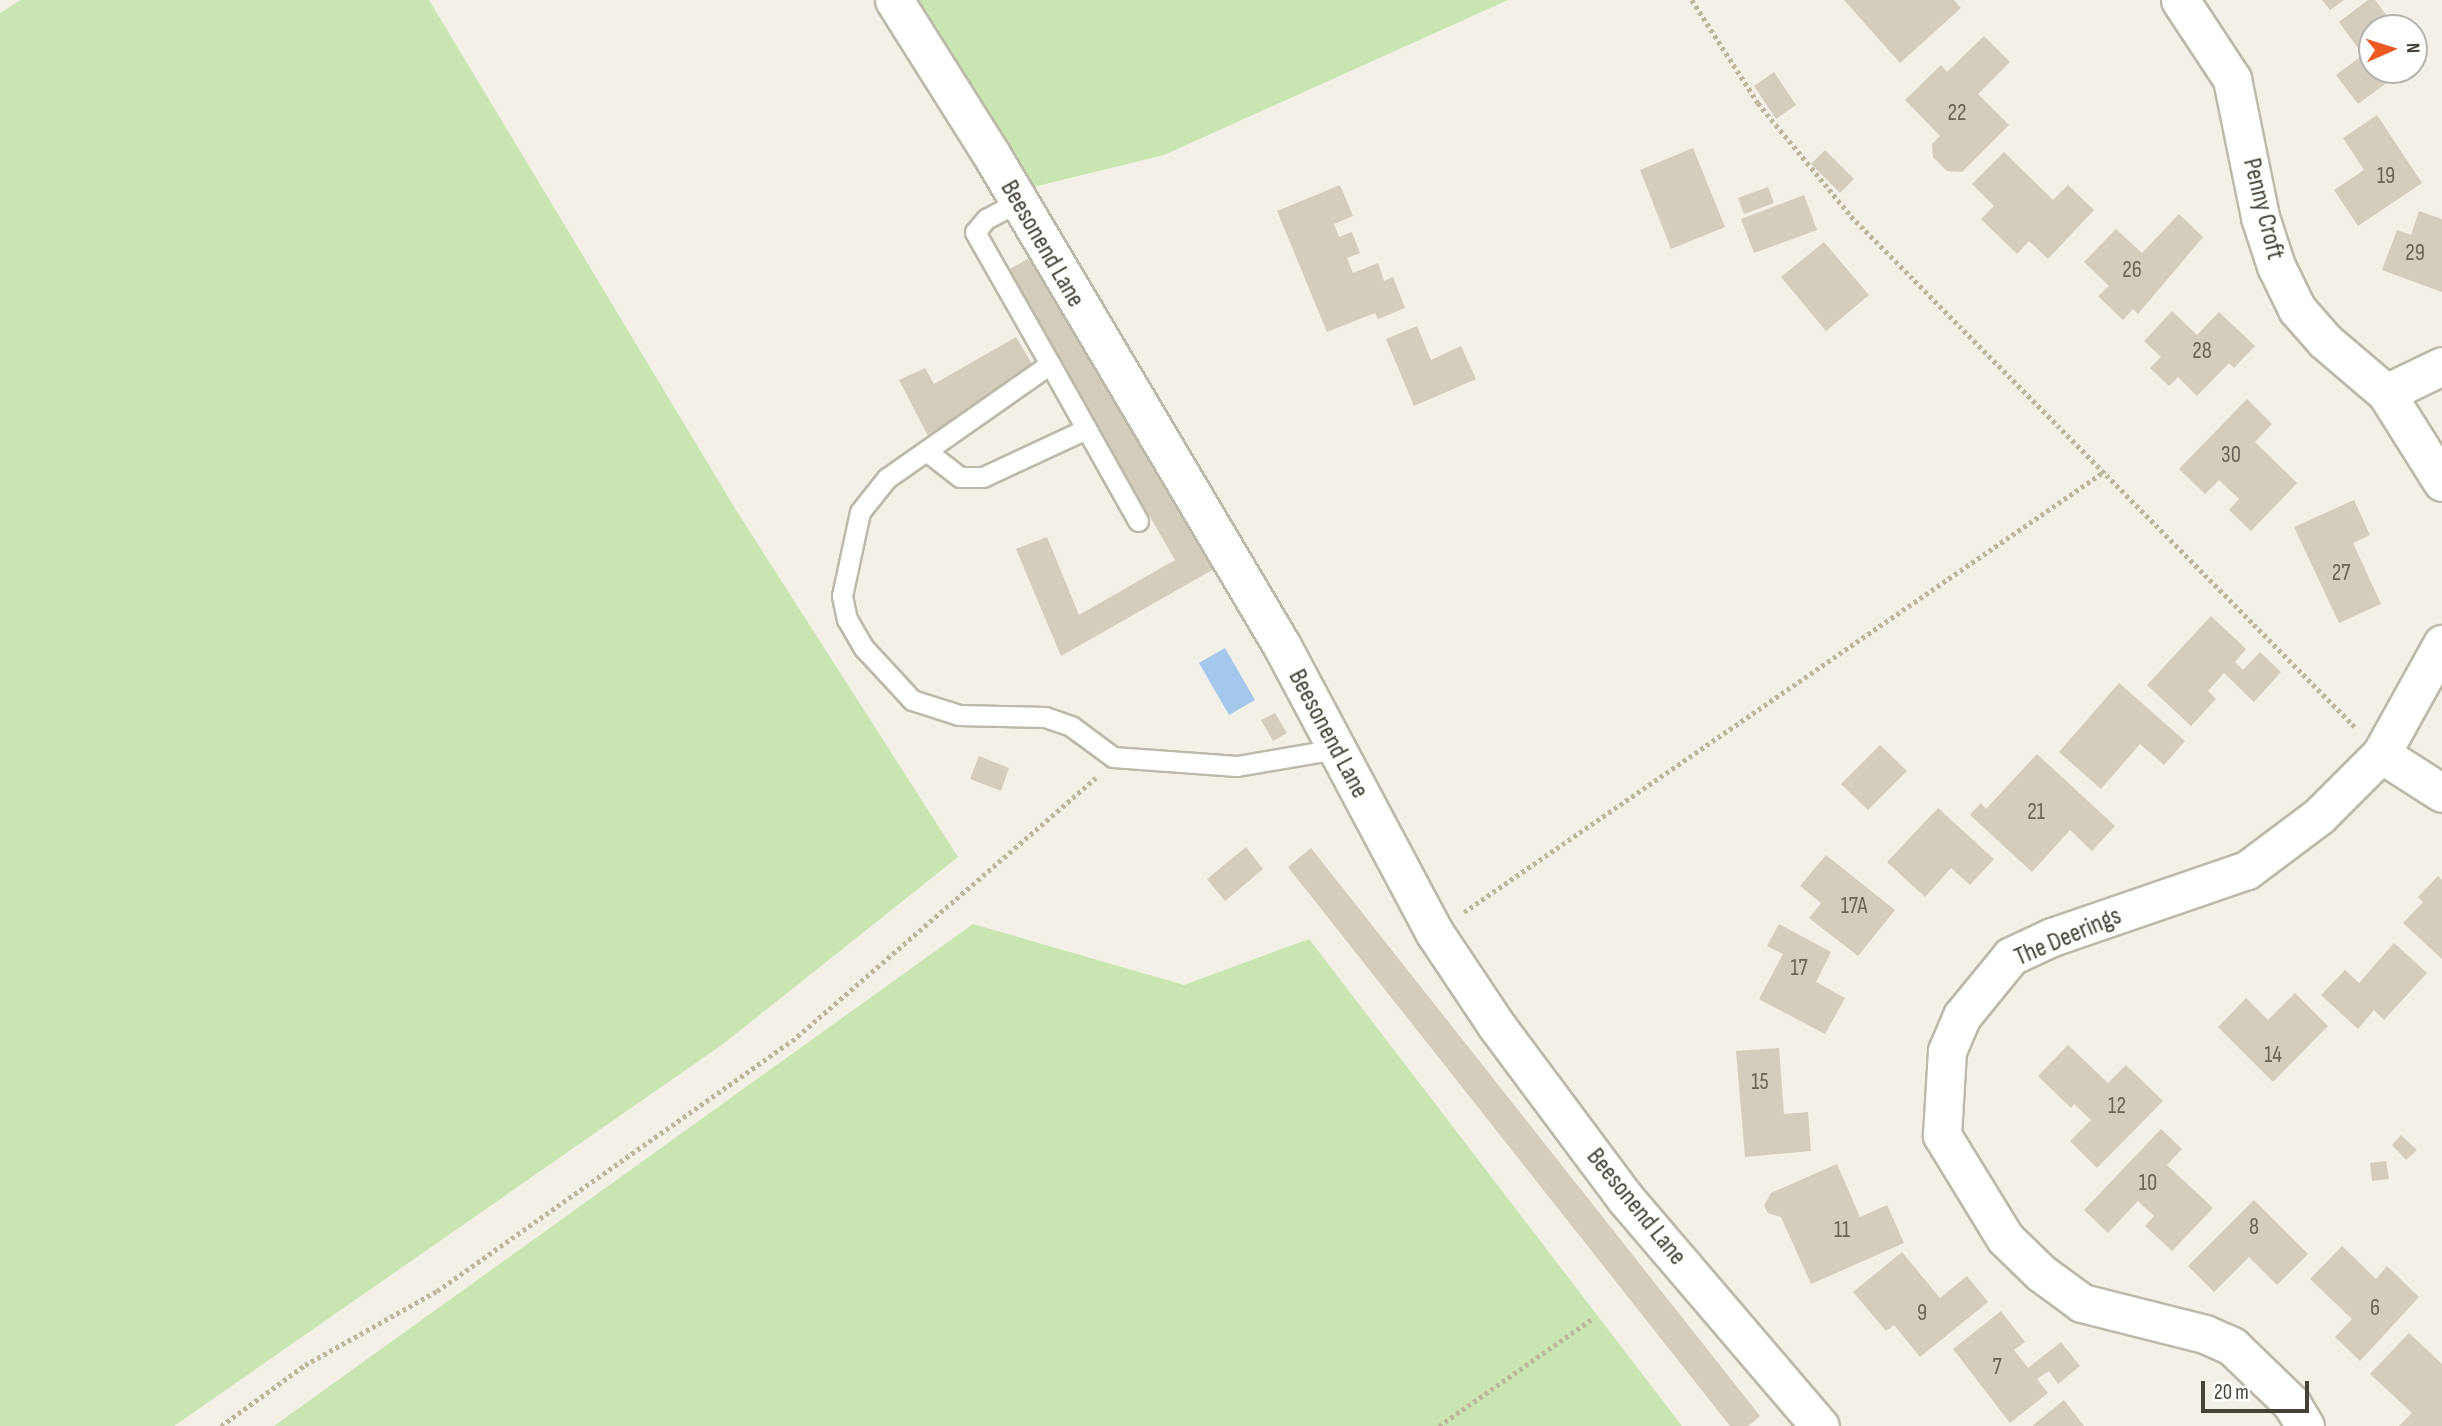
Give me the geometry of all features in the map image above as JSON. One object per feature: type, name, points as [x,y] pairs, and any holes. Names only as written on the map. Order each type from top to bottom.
[{"type":"street","name":"Beesonend Lane","points":[[894,0],[1018,202],[1282,646],[1434,932],[1496,1025],[1625,1198],[1821,1426]]},
{"type":"street","name":"Penny Croft","points":[[2180,0],[2232,79],[2260,217],[2276,267],[2297,309],[2325,341],[2386,393]]},
{"type":"street","points":[[2442,366],[2386,393],[2442,482]]},
{"type":"street","name":"The Deerings","points":[[2305,1426],[2292,1404],[2232,1346],[2205,1334],[2082,1303],[2041,1273],[2004,1238],[1942,1135],[1947,1051],[1962,1016],[2011,956],[2053,937],[2247,870],[2319,816],[2381,754],[2442,644]]},
{"type":"street","points":[[2381,754],[2442,793]]},
{"type":"lane","points":[[1018,202],[986,219],[975,232],[1138,521]]},
{"type":"lane","points":[[1050,364],[929,453],[887,478],[860,512],[842,596],[847,619],[864,648],[912,700],[959,715],[1045,717],[1070,726],[1113,757],[1174,765],[1237,766],[1336,748]]},
{"type":"lane","points":[[929,453],[960,477],[983,477],[1086,429]]},
{"type":"path","points":[[1692,0],[1758,103],[1851,216],[2381,754]]},
{"type":"path","points":[[1434,932],[2105,471]]},
{"type":"path","points":[[221,1426],[305,1365],[437,1292],[792,1041],[1087,788],[1113,757]]},
{"type":"path","points":[[1439,1426],[1593,1318]]},
{"type":"green space","points":[[21,0],[429,0],[736,510],[958,857],[723,1044],[174,1426],[0,1426],[0,13]]},
{"type":"green space","points":[[915,0],[1508,0],[1164,155],[1033,187]]},
{"type":"green space","points":[[973,924],[1184,985],[1309,939],[1682,1426],[274,1426]]},
{"type":"water","points":[[1225,648],[1255,700],[1229,715],[1199,663]]},
{"type":"building","points":[[1844,0],[1954,0],[1961,8],[1900,63]]},
{"type":"building","points":[[2322,0],[2344,0],[2330,10]]},
{"type":"building","points":[[2368,0],[2375,0],[2386,14],[2358,14],[2358,48],[2339,22]]},
{"type":"building","points":[[1984,36],[2010,62],[1978,94],[2009,125],[1962,172],[1947,171],[1933,157],[1932,144],[1940,136],[1905,100],[1941,65],[1947,72]]},
{"type":"building","points":[[2358,59],[2358,84],[2385,84],[2358,104],[2336,75]]},
{"type":"building","points":[[1774,72],[1796,105],[1776,119],[1754,86]]},
{"type":"building","points":[[2377,115],[2422,183],[2358,226],[2334,190],[2364,170],[2343,138]]},
{"type":"building","points":[[1693,148],[1725,227],[1671,249],[1640,170]]},
{"type":"building","points":[[1825,150],[1854,179],[1840,193],[1811,164]]},
{"type":"building","points":[[2004,152],[2053,200],[2068,185],[2094,210],[2048,259],[2029,241],[2017,254],[1981,219],[1994,206],[1972,184]]},
{"type":"building","points":[[1340,185],[1353,216],[1334,224],[1339,237],[1352,232],[1360,253],[1347,258],[1353,273],[1378,263],[1384,281],[1393,277],[1405,308],[1378,319],[1375,313],[1327,332],[1277,211]]},
{"type":"building","points":[[1768,187],[1774,203],[1744,214],[1738,198]]},
{"type":"building","points":[[1804,195],[1817,230],[1754,253],[1741,219]]},
{"type":"building","points":[[2419,211],[2442,219],[2442,292],[2382,270],[2397,230],[2411,235]]},
{"type":"building","points":[[2179,214],[2203,237],[2138,314],[2133,309],[2123,320],[2098,296],[2109,286],[2084,262],[2116,229],[2142,253]]},
{"type":"building","points":[[1824,242],[1869,295],[1826,331],[1781,277]]},
{"type":"building","points":[[1031,257],[1214,569],[1061,656],[1016,549],[1047,537],[1079,615],[1175,560],[1142,503],[1138,505],[1008,270]]},
{"type":"building","points":[[2172,311],[2197,335],[2219,312],[2255,346],[2234,368],[2229,363],[2197,396],[2178,377],[2169,386],[2150,368],[2161,357],[2144,341]]},
{"type":"building","points":[[1417,326],[1431,360],[1461,346],[1476,379],[1414,406],[1386,339]]},
{"type":"building","points":[[1016,337],[1035,369],[928,436],[899,380],[925,368],[934,384]]},
{"type":"building","points":[[2247,399],[2272,424],[2255,442],[2297,483],[2251,531],[2229,510],[2239,499],[2219,480],[2205,494],[2179,469]]},
{"type":"building","points":[[2354,500],[2370,535],[2353,543],[2381,604],[2339,623],[2294,527]]},
{"type":"building","points":[[2211,616],[2246,649],[2235,662],[2243,670],[2260,652],[2281,672],[2254,702],[2224,673],[2208,691],[2216,699],[2191,726],[2147,685]]},
{"type":"building","points":[[2119,683],[2185,741],[2164,765],[2140,744],[2101,789],[2059,752]]},
{"type":"building","points":[[1275,713],[1287,733],[1273,741],[1261,720]]},
{"type":"building","points":[[1880,745],[1907,771],[1868,810],[1841,784]]},
{"type":"building","points":[[2037,754],[2115,826],[2092,851],[2070,830],[2032,872],[1970,815],[1981,803],[1986,809]]},
{"type":"building","points":[[979,756],[1009,768],[1001,791],[970,779]]},
{"type":"building","points":[[1938,808],[1994,859],[1970,885],[1951,868],[1925,897],[1887,862]]},
{"type":"building","points":[[1246,847],[1263,869],[1225,901],[1207,879]]},
{"type":"building","points":[[1311,848],[1760,1416],[1748,1426],[1730,1426],[1288,867]]},
{"type":"building","points":[[1826,855],[1895,910],[1858,956],[1809,918],[1821,903],[1800,886]]},
{"type":"building","points":[[2438,876],[2442,880],[2442,959],[2403,923],[2423,902],[2418,897]]},
{"type":"building","points":[[1779,924],[1831,952],[1816,982],[1845,998],[1825,1034],[1759,999],[1783,954],[1767,946]]},
{"type":"building","points":[[2394,943],[2427,973],[2384,1020],[2374,1010],[2358,1029],[2321,995],[2345,970],[2359,983]]},
{"type":"building","points":[[2295,993],[2328,1026],[2273,1082],[2218,1027],[2246,998],[2268,1020]]},
{"type":"building","points":[[2068,1045],[2108,1083],[2126,1065],[2163,1101],[2097,1168],[2070,1141],[2091,1120],[2074,1104],[2071,1108],[2038,1076]]},
{"type":"building","points":[[1779,1048],[1784,1114],[1808,1112],[1811,1151],[1745,1157],[1736,1051]]},
{"type":"building","points":[[2161,1129],[2182,1149],[2167,1165],[2213,1208],[2172,1251],[2145,1226],[2154,1216],[2138,1201],[2108,1233],[2084,1210]]},
{"type":"building","points":[[2401,1135],[2417,1150],[2406,1160],[2392,1145]]},
{"type":"building","points":[[2386,1161],[2389,1179],[2372,1181],[2370,1163]]},
{"type":"building","points":[[1837,1164],[1860,1217],[1887,1205],[1904,1243],[1811,1284],[1781,1217],[1768,1213],[1764,1206],[1771,1193]]},
{"type":"building","points":[[2254,1200],[2308,1254],[2277,1285],[2249,1257],[2214,1292],[2188,1266]]},
{"type":"building","points":[[2342,1246],[2376,1279],[2387,1266],[2419,1297],[2360,1361],[2335,1337],[2352,1319],[2310,1279]]},
{"type":"building","points":[[1902,1252],[1940,1298],[1967,1276],[1988,1302],[1920,1357],[1894,1325],[1886,1331],[1853,1292]]},
{"type":"building","points":[[2001,1311],[2025,1342],[2014,1350],[2028,1368],[2061,1342],[2080,1366],[2058,1384],[2049,1371],[2037,1379],[2048,1393],[2010,1423],[1953,1349]]},
{"type":"building","points":[[2409,1333],[2442,1364],[2442,1426],[2399,1426],[2412,1413],[2370,1374]]},
{"type":"building","points":[[2064,1400],[2084,1426],[2032,1426]]}]
